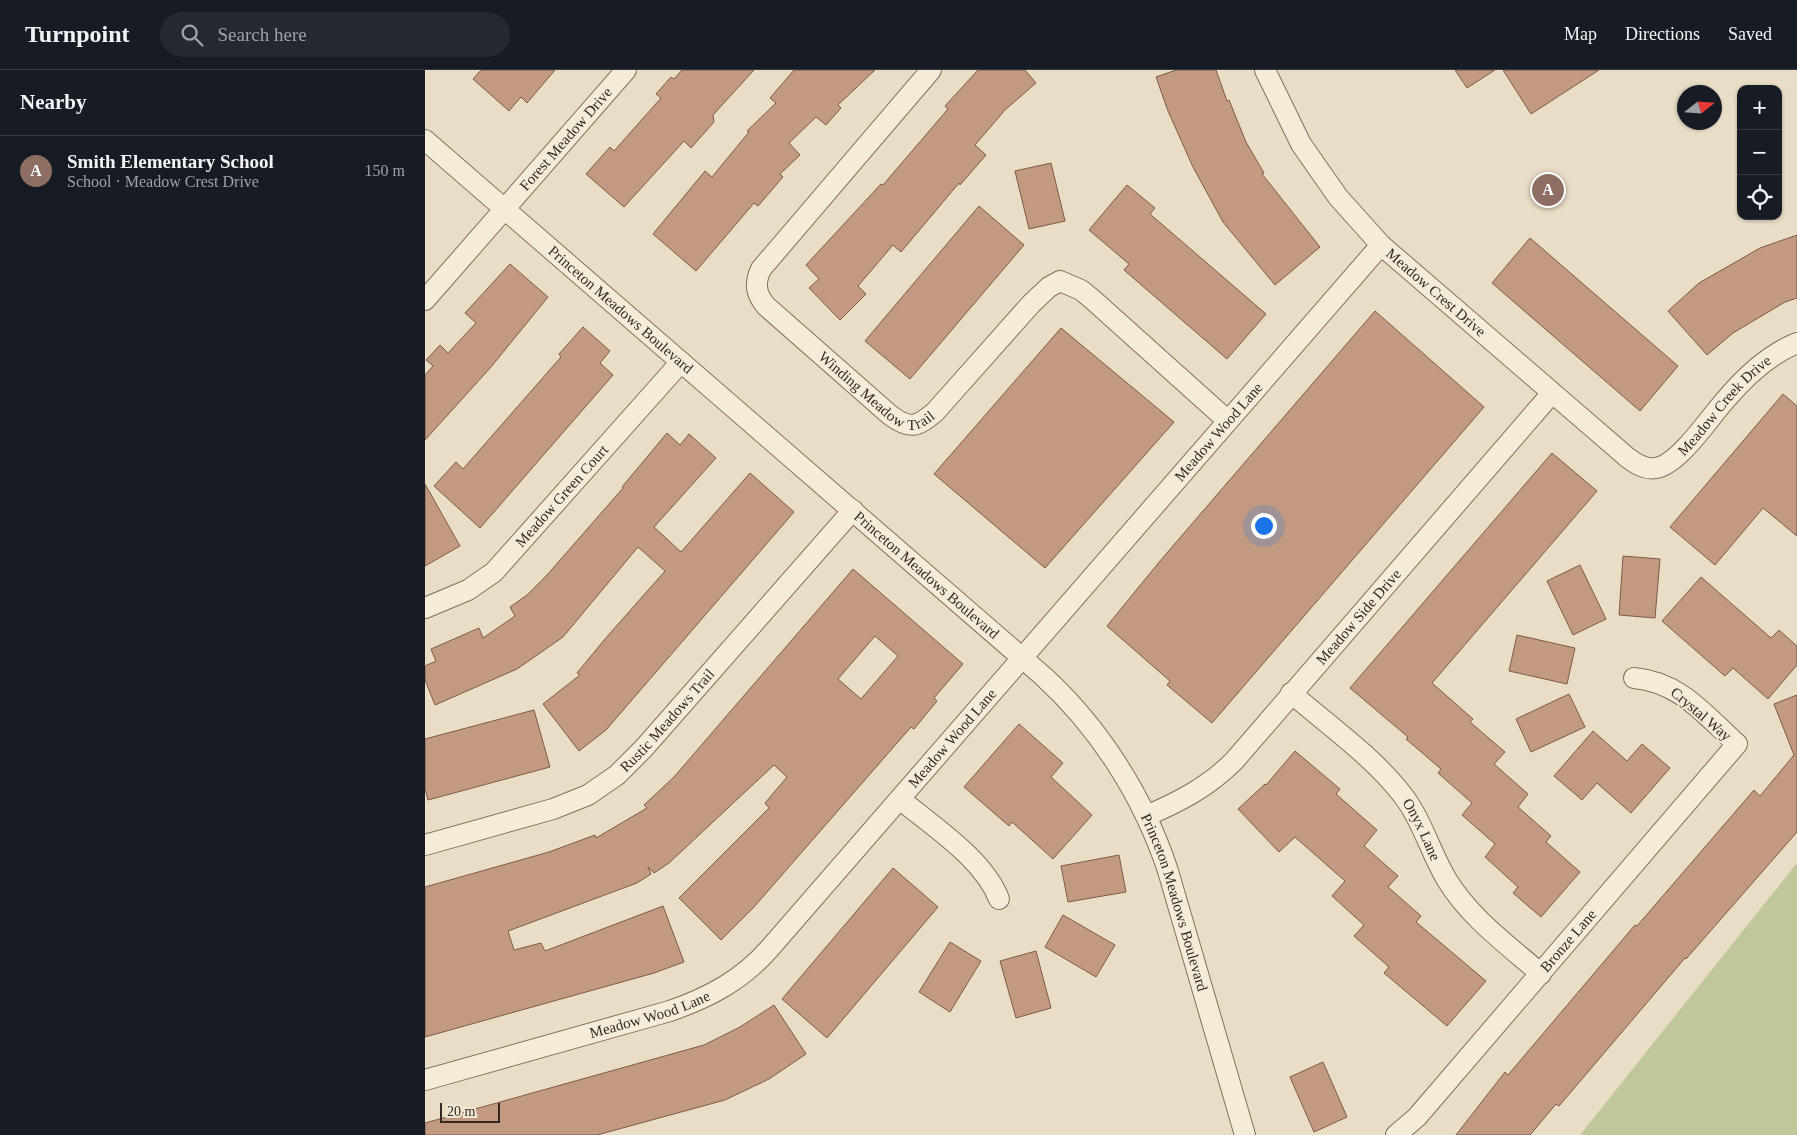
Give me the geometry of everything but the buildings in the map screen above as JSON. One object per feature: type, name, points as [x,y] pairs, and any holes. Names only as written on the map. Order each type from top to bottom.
[{"type":"street","name":"Forest Meadow Drive","points":[[425,300],[626,70]]},
{"type":"street","name":"Winding Meadow Trail","points":[[931,70],[761,270],[756,279],[756,290],[766,306],[891,415],[906,425],[912,425],[921,423],[935,412],[1031,304],[1049,287],[1061,280],[1081,290],[1228,421]]},
{"type":"street","name":"Meadow Crest Drive","points":[[1265,70],[1287,119],[1311,160],[1338,197],[1381,245],[1628,458],[1643,468],[1655,469]]},
{"type":"street","name":"Princeton Meadows Boulevard","points":[[425,140],[1023,658],[1060,691],[1090,726],[1116,764],[1146,816],[1168,871],[1245,1135]]},
{"type":"street","name":"Meadow Wood Lane","points":[[425,1080],[670,1012],[709,997],[727,987],[757,963],[1381,245]]},
{"type":"street","name":"Meadow Creek Drive","points":[[1655,469],[1675,458],[1727,397],[1751,374],[1780,351],[1797,343]]},
{"type":"street","name":"Meadow Green Court","points":[[425,608],[468,590],[494,572],[681,362]]},
{"type":"street","name":"Meadow Side Drive","points":[[1146,816],[1187,797],[1222,773],[1246,748],[1291,693],[1552,393]]},
{"type":"street","name":"Rustic Meadows Trail","points":[[425,845],[553,809],[588,795],[617,775],[651,740],[853,510]]},
{"type":"street","name":"Crystal Way","points":[[1634,678],[1651,680],[1677,690],[1737,744]]},
{"type":"street","name":"Onyx Lane","points":[[1291,693],[1384,774],[1400,791],[1410,804],[1438,865],[1459,897],[1484,925],[1541,974]]},
{"type":"street","name":"Bronze Lane","points":[[1396,1135],[1417,1117],[1737,744]]},
{"type":"street","points":[[900,800],[981,868],[999,899]]},
{"type":"green space","points":[[1797,863],[1797,1135],[1580,1135]]},
{"type":"place","name":"Smith Elementary School","points":[[1548,190]]}]
